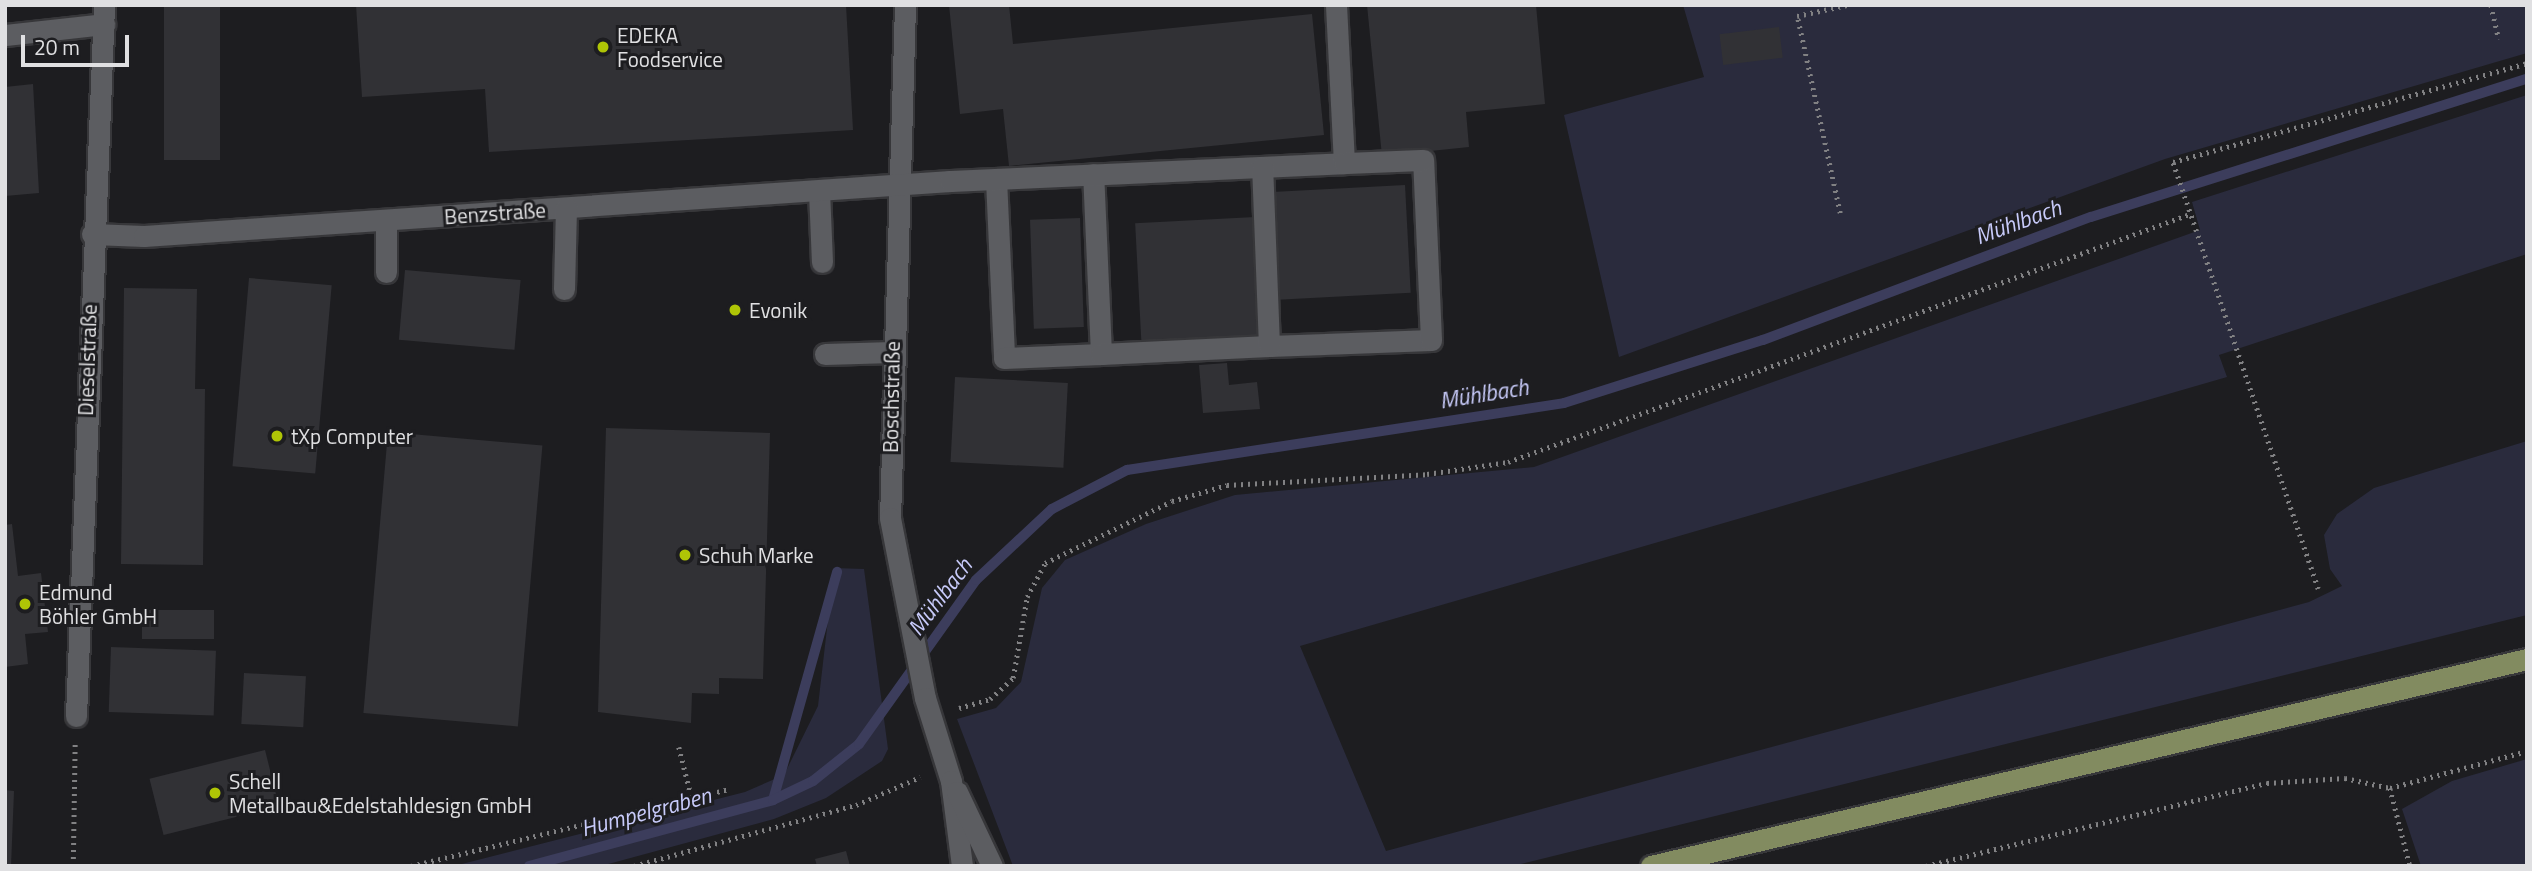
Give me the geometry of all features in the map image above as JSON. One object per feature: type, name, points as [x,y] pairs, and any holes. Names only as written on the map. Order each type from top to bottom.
[{"type":"main road","points":[[1651,866],[2527,659]]},
{"type":"street","name":"Boschstraße","points":[[905,5],[892,352],[890,518],[928,707],[949,773],[992,866]]},
{"type":"street","points":[[1336,5],[1343,163]]},
{"type":"street","points":[[5,35],[104,14]]},
{"type":"street","name":"Dieselstraße","points":[[76,716],[92,234],[104,14]]},
{"type":"street","name":"Benzstraße","points":[[92,234],[386,220],[996,179],[1423,160],[1431,340],[1269,346]]},
{"type":"street","points":[[996,179],[1004,359],[1269,346],[1262,167]]},
{"type":"street","points":[[1093,174],[1101,354]]},
{"type":"street","points":[[819,191],[822,262]]},
{"type":"street","points":[[564,289],[566,208]]},
{"type":"street","points":[[386,220],[386,272]]},
{"type":"street","points":[[825,354],[892,352]]},
{"type":"street","name":"Boschstraße","points":[[949,773],[962,866]]},
{"type":"path","points":[[1840,213],[1797,16],[1847,5]]},
{"type":"path","points":[[2491,5],[2499,39]]},
{"type":"path","points":[[2318,589],[2173,162],[2527,63]]},
{"type":"path","points":[[928,707],[990,699],[1013,678],[1027,597],[1045,563],[1172,501],[1227,485],[1427,474],[1508,462],[2190,214]]},
{"type":"path","points":[[74,866],[76,716]]},
{"type":"path","points":[[679,747],[692,799]]},
{"type":"path","points":[[1926,866],[2267,783],[2345,778],[2390,788],[2527,751]]},
{"type":"path","points":[[634,866],[856,805],[949,773]]},
{"type":"path","points":[[2390,788],[2410,866]]},
{"type":"path","points":[[411,866],[730,789]]},
{"type":"shaded area","points":[[1683,5],[2527,5],[2527,53],[2165,159],[1619,357],[1564,115],[1704,77]]},
{"type":"shaded area","points":[[2527,95],[2527,254],[2219,355],[2227,377],[1300,646],[1386,851],[2309,602],[2342,586],[2330,569],[2324,535],[2337,514],[2374,488],[2527,441],[2527,615],[1513,866],[1013,866],[957,719],[996,708],[1021,682],[1042,588],[1065,560],[1146,524],[1235,495],[1534,467],[2200,230],[2192,202]]},
{"type":"shaded area","points":[[834,568],[864,569],[888,749],[882,761],[826,798],[774,819],[601,866],[454,866],[745,792],[784,775],[818,706]]},
{"type":"shaded area","points":[[2527,759],[2527,866],[2421,866],[2402,809],[2452,781]]},
{"type":"building","points":[[164,5],[220,5],[220,160],[164,160]]},
{"type":"building","name":"EDEKA Foodservice","points":[[356,5],[846,5],[853,130],[489,152],[485,89],[362,97]]},
{"type":"building","points":[[949,5],[1009,5],[1013,44],[1312,14],[1324,135],[1009,166],[1003,109],[960,114]]},
{"type":"building","points":[[1367,5],[1536,5],[1545,104],[1466,112],[1469,147],[1382,156]]},
{"type":"building","points":[[1779,27],[1783,58],[1723,65],[1719,34]]},
{"type":"building","points":[[33,84],[39,193],[5,196],[5,87]]},
{"type":"building","points":[[1405,185],[1411,293],[1278,300],[1272,192]]},
{"type":"building","points":[[1255,217],[1261,341],[1142,347],[1135,223]]},
{"type":"building","points":[[1080,218],[1084,327],[1034,329],[1030,220]]},
{"type":"building","points":[[405,270],[521,280],[514,350],[399,340]]},
{"type":"building","points":[[249,278],[332,285],[315,474],[233,466]]},
{"type":"building","points":[[124,288],[197,289],[195,389],[205,389],[203,565],[121,564]]},
{"type":"building","points":[[1227,363],[1229,385],[1257,382],[1260,409],[1203,413],[1199,365]]},
{"type":"building","points":[[955,377],[1068,383],[1063,468],[951,462]]},
{"type":"building","name":"Schuh Marke","points":[[606,428],[770,433],[763,679],[719,678],[719,694],[692,693],[691,723],[598,712]]},
{"type":"building","points":[[388,432],[542,446],[518,726],[363,713]]},
{"type":"building","name":"Edmund Böhler GmbH","points":[[12,524],[18,576],[41,573],[48,632],[25,634],[28,664],[5,667],[5,525]]},
{"type":"building","points":[[142,610],[214,610],[214,639],[142,639]]},
{"type":"building","points":[[111,647],[216,651],[214,716],[109,712]]},
{"type":"building","points":[[244,673],[306,676],[303,727],[241,724]]},
{"type":"building","name":"Schell Metallbau&Edelstahldesign GmbH","points":[[265,750],[279,806],[164,835],[150,779]]},
{"type":"building","points":[[5,790],[14,791],[11,866],[5,866]]},
{"type":"building","points":[[846,851],[850,866],[817,866],[815,859]]},
{"type":"waterway","name":"Mühlbach","points":[[529,866],[773,800],[813,781],[859,744],[976,580],[1052,509],[1127,470],[1564,403],[1763,340],[2091,217],[2527,79]]},
{"type":"waterway","name":"Mühlbach","points":[[773,800],[837,572]]},
{"type":"place","name":"EDEKA Foodservice","points":[[603,47]]},
{"type":"place","name":"Evonik","points":[[735,310]]},
{"type":"place","name":"tXp Computer","points":[[277,436]]},
{"type":"place","name":"Schuh Marke","points":[[685,555]]},
{"type":"place","name":"Edmund Böhler GmbH","points":[[25,604]]},
{"type":"place","name":"Schell Metallbau&Edelstahldesign GmbH","points":[[215,793]]},
{"type":"water label","name":"Humpelgraben","points":[[646,812]]}]
